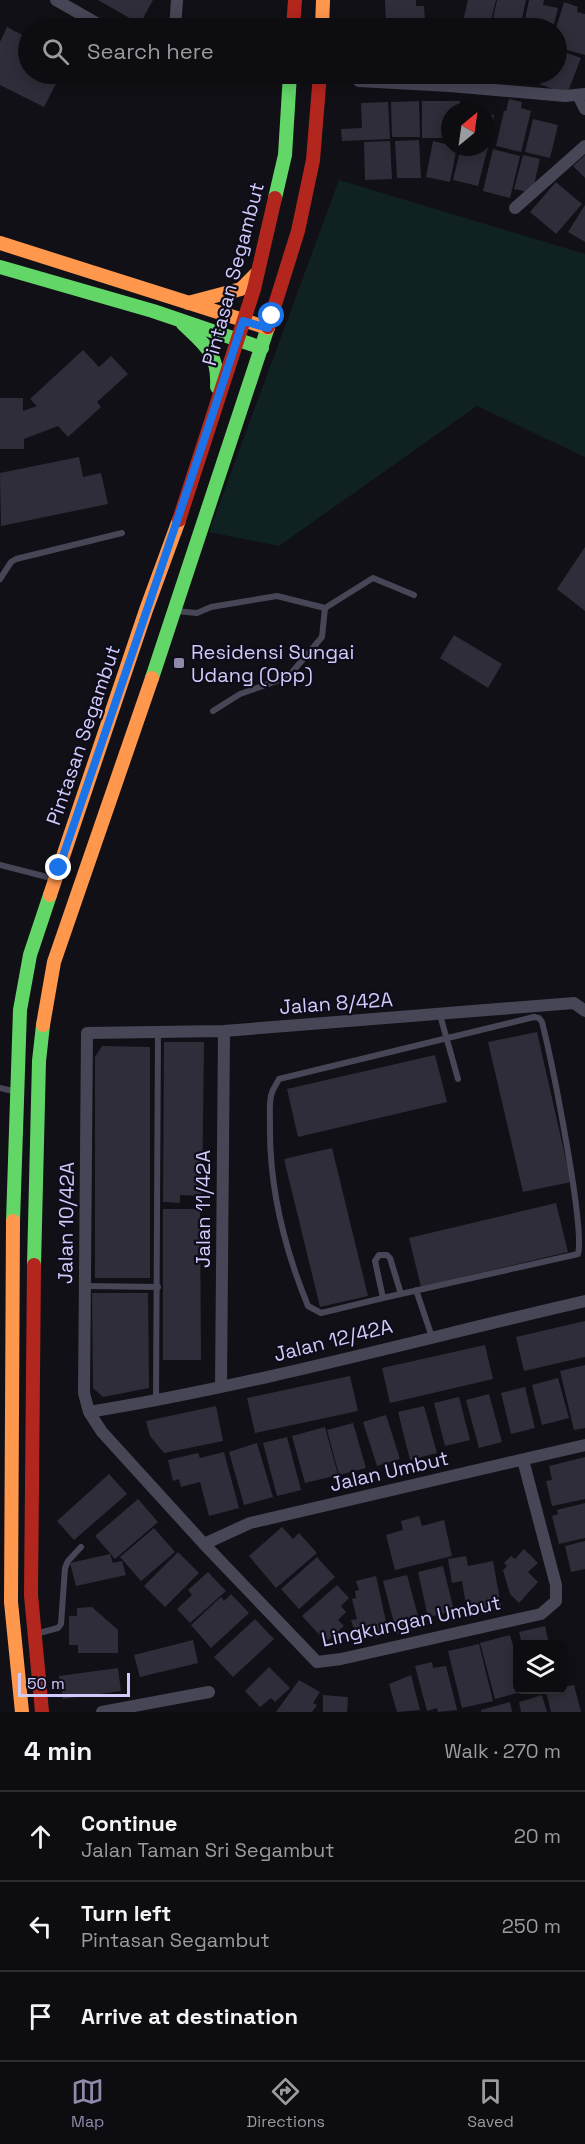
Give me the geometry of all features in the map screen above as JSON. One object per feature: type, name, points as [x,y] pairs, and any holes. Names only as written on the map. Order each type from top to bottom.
[{"type":"main road","points":[[294,18],[295,0]]},
{"type":"main road","points":[[322,18],[323,0]]},
{"type":"main road","name":"Pintasan Segambut","points":[[22,1712],[11,1602],[12,1282],[20,1010],[30,954],[146,610],[178,524],[243,321],[285,155],[289,84]]},
{"type":"main road","points":[[42,1712],[31,1595],[34,1237],[39,1061],[44,1010],[54,962],[175,611],[268,328],[305,200],[313,160],[319,84]]},
{"type":"main road","points":[[0,243],[268,328]]},
{"type":"main road","points":[[0,267],[180,320],[262,348]]},
{"type":"main road","points":[[187,303],[242,289],[257,272]]},
{"type":"main road","points":[[180,320],[214,355],[219,371],[215,408]]},
{"type":"street","points":[[56,0],[88,18]]},
{"type":"street","points":[[176,18],[177,0]]},
{"type":"street","points":[[414,84],[565,96],[582,94],[585,108]]},
{"type":"street","points":[[515,208],[585,146]]},
{"type":"street","name":"Jalan 8/42A","points":[[87,1033],[224,1031],[574,1004],[585,1011]]},
{"type":"street","name":"Jalan 11/42A","points":[[221,1387],[224,1031]]},
{"type":"street","name":"Jalan 10/42A","points":[[87,1033],[84,1393],[89,1412]]},
{"type":"street","name":"Jalan 12/42A","points":[[89,1412],[221,1387],[585,1301]]},
{"type":"street","name":"Lingkungan Umbut","points":[[89,1412],[102,1432],[204,1544],[317,1662],[341,1659],[541,1614],[556,1601],[556,1585],[523,1460]]},
{"type":"street","name":"Jalan Umbut","points":[[204,1544],[250,1523],[585,1444]]},
{"type":"street","points":[[102,1712],[209,1692]]},
{"type":"lane","points":[[0,579],[11,562],[16,559],[122,533]]},
{"type":"lane","points":[[175,611],[197,613],[211,607],[277,596],[325,608],[373,578],[414,595]]},
{"type":"lane","points":[[213,711],[240,694],[288,677],[322,637],[325,608]]},
{"type":"lane","points":[[0,866],[56,879]]},
{"type":"lane","points":[[440,1015],[458,1079]]},
{"type":"lane","points":[[577,1160],[542,1022],[539,1018],[534,1017],[446,1037],[279,1080],[271,1094],[270,1140],[284,1232],[296,1277],[308,1306],[321,1313],[578,1254],[582,1250],[585,1236],[580,1183]]},
{"type":"lane","points":[[156,1401],[158,1031]]},
{"type":"lane","points":[[0,1088],[17,1092]]},
{"type":"lane","points":[[383,1298],[375,1261],[379,1255],[387,1255],[390,1258],[401,1294]]},
{"type":"lane","points":[[85,1286],[158,1287]]},
{"type":"lane","points":[[416,1290],[432,1337]]},
{"type":"lane","points":[[34,1634],[58,1628],[61,1624],[65,1568],[68,1561],[81,1547]]},
{"type":"shaded area","points":[[339,180],[585,254],[585,457],[477,406],[279,546],[209,532]]},
{"type":"building","points":[[98,0],[153,0],[143,18],[130,18]]},
{"type":"building","points":[[385,0],[416,0],[416,6],[424,6],[425,18],[386,18]]},
{"type":"building","points":[[468,0],[496,0],[492,18],[464,18]]},
{"type":"building","points":[[497,0],[526,0],[522,18],[493,18]]},
{"type":"building","points":[[529,0],[544,0],[543,5],[558,8],[556,18],[525,18]]},
{"type":"building","points":[[564,2],[578,7],[577,12],[585,14],[585,55],[567,50],[567,18],[559,18]]},
{"type":"building","points":[[7,27],[18,33],[18,84],[56,84],[44,107],[0,85],[0,42]]},
{"type":"building","points":[[567,53],[581,58],[567,94],[539,84],[567,84]]},
{"type":"building","points":[[509,99],[522,102],[521,108],[531,111],[521,152],[496,146]]},
{"type":"building","points":[[419,101],[420,137],[392,137],[391,102]]},
{"type":"building","points":[[422,101],[460,101],[441,102],[441,138],[422,138]]},
{"type":"building","points":[[388,102],[390,139],[342,141],[341,129],[362,128],[361,103]]},
{"type":"building","points":[[533,119],[558,125],[550,158],[525,152]]},
{"type":"building","points":[[419,140],[421,178],[397,178],[395,141]]},
{"type":"building","points":[[390,141],[392,179],[365,180],[364,142]]},
{"type":"building","points":[[433,141],[441,143],[441,156],[455,156],[450,182],[426,177]]},
{"type":"building","points":[[495,150],[520,156],[510,198],[483,191],[491,156],[495,156]]},
{"type":"building","points":[[523,155],[540,159],[532,193],[514,189]]},
{"type":"building","points":[[585,155],[585,178],[573,166]]},
{"type":"building","points":[[459,156],[486,156],[478,186],[453,180]]},
{"type":"building","points":[[556,182],[582,204],[556,234],[530,212]]},
{"type":"building","points":[[585,205],[585,242],[568,232]]},
{"type":"building","points":[[83,350],[99,367],[111,356],[128,374],[97,402],[101,407],[68,437],[58,426],[24,439],[24,449],[0,449],[0,398],[23,398],[23,411],[37,406],[30,399]]},
{"type":"building","points":[[79,457],[83,477],[101,473],[108,504],[1,526],[0,473]]},
{"type":"building","points":[[585,547],[585,611],[557,589]]},
{"type":"building","points":[[454,635],[502,664],[488,688],[440,658]]},
{"type":"building","points":[[537,1032],[571,1182],[523,1192],[488,1042]]},
{"type":"building","points":[[164,1042],[204,1042],[202,1196],[180,1195],[180,1203],[163,1202]]},
{"type":"building","points":[[102,1046],[150,1047],[150,1278],[95,1278],[95,1057]]},
{"type":"building","points":[[435,1055],[447,1102],[298,1137],[287,1089]]},
{"type":"building","points":[[332,1148],[368,1296],[320,1307],[284,1159]]},
{"type":"building","points":[[556,1203],[568,1252],[421,1287],[409,1238]]},
{"type":"building","points":[[163,1209],[200,1209],[201,1360],[163,1360]]},
{"type":"building","points":[[92,1293],[148,1293],[149,1388],[103,1397],[93,1388]]},
{"type":"building","points":[[585,1321],[585,1357],[524,1371],[516,1337]]},
{"type":"building","points":[[485,1345],[493,1379],[390,1403],[382,1368]]},
{"type":"building","points":[[585,1365],[585,1428],[574,1430],[560,1371]]},
{"type":"building","points":[[350,1376],[358,1411],[255,1433],[247,1398]]},
{"type":"building","points":[[558,1378],[569,1418],[542,1425],[532,1385]]},
{"type":"building","points":[[525,1387],[535,1428],[511,1434],[501,1393]]},
{"type":"building","points":[[489,1394],[502,1442],[479,1448],[466,1400]]},
{"type":"building","points":[[459,1397],[470,1440],[445,1446],[434,1403]]},
{"type":"building","points":[[216,1406],[223,1441],[164,1453],[150,1436],[146,1421]]},
{"type":"building","points":[[424,1406],[437,1453],[410,1460],[398,1412]]},
{"type":"building","points":[[386,1415],[400,1459],[377,1466],[363,1422]]},
{"type":"building","points":[[353,1423],[366,1468],[339,1475],[327,1430]]},
{"type":"building","points":[[325,1427],[338,1475],[305,1483],[292,1436]]},
{"type":"building","points":[[287,1437],[301,1490],[277,1496],[263,1443]]},
{"type":"building","points":[[257,1443],[273,1497],[244,1505],[229,1452]]},
{"type":"building","points":[[224,1452],[239,1508],[209,1516],[200,1482],[181,1487],[179,1479],[173,1481],[168,1460],[198,1453],[200,1458]]},
{"type":"building","points":[[585,1457],[585,1499],[552,1506],[546,1481],[552,1480],[549,1466]]},
{"type":"building","points":[[109,1474],[127,1494],[74,1540],[57,1521]]},
{"type":"building","points":[[138,1499],[158,1522],[115,1559],[95,1536]]},
{"type":"building","points":[[585,1503],[585,1538],[559,1544],[552,1516],[558,1514],[557,1510]]},
{"type":"building","points":[[419,1516],[422,1526],[444,1520],[452,1556],[395,1570],[386,1535],[403,1530],[401,1521]]},
{"type":"building","points":[[282,1527],[293,1539],[299,1533],[317,1553],[276,1588],[249,1556]]},
{"type":"building","points":[[154,1528],[175,1552],[141,1581],[120,1557]]},
{"type":"building","points":[[585,1541],[585,1569],[571,1572],[565,1546]]},
{"type":"building","points":[[524,1549],[538,1563],[528,1572],[538,1582],[519,1603],[510,1594],[503,1570],[507,1566],[504,1563],[511,1556],[515,1559]]},
{"type":"building","points":[[178,1552],[199,1573],[165,1607],[144,1586]]},
{"type":"building","points":[[110,1554],[113,1563],[122,1561],[126,1575],[76,1586],[70,1563]]},
{"type":"building","points":[[466,1556],[468,1566],[493,1561],[501,1606],[467,1612],[462,1581],[452,1583],[448,1559]]},
{"type":"building","points":[[317,1557],[335,1577],[299,1609],[281,1589]]},
{"type":"building","points":[[443,1566],[454,1611],[428,1617],[418,1572]]},
{"type":"building","points":[[208,1572],[226,1591],[190,1623],[177,1609],[192,1595],[188,1590]]},
{"type":"building","points":[[407,1575],[418,1616],[408,1618],[412,1631],[397,1634],[383,1581]]},
{"type":"building","points":[[376,1576],[389,1635],[374,1638],[372,1629],[355,1633],[351,1620],[357,1619],[352,1599],[356,1598],[355,1591],[359,1590],[356,1581]]},
{"type":"building","points":[[337,1585],[349,1598],[341,1606],[346,1612],[338,1620],[344,1626],[326,1642],[302,1616]]},
{"type":"building","points":[[231,1594],[249,1613],[211,1648],[191,1625],[221,1597],[224,1601]]},
{"type":"building","points":[[92,1607],[118,1630],[118,1653],[78,1653],[78,1645],[69,1645],[69,1616],[77,1616],[77,1608]]},
{"type":"building","points":[[255,1619],[274,1639],[233,1677],[214,1657]]},
{"type":"building","points":[[545,1626],[548,1640],[521,1640],[519,1632]]},
{"type":"building","points":[[510,1635],[513,1646],[514,1694],[495,1699],[480,1643]]},
{"type":"building","points":[[193,1640],[198,1663],[140,1677],[134,1655]]},
{"type":"building","points":[[479,1644],[493,1701],[462,1708],[448,1651]]},
{"type":"building","points":[[432,1662],[433,1668],[446,1666],[457,1710],[438,1712],[437,1708],[427,1711],[415,1666]]},
{"type":"building","points":[[269,1667],[290,1688],[275,1702],[271,1698],[260,1707],[245,1691]]},
{"type":"building","points":[[118,1668],[121,1691],[63,1699],[59,1676]]},
{"type":"building","points":[[411,1675],[420,1710],[397,1712],[389,1684]]},
{"type":"building","points":[[299,1680],[320,1692],[313,1703],[317,1705],[312,1712],[276,1712]]},
{"type":"building","points":[[574,1685],[581,1712],[551,1712],[547,1694],[567,1694],[567,1686]]},
{"type":"building","points":[[323,1695],[348,1697],[347,1712],[323,1712]]},
{"type":"building","points":[[542,1695],[547,1712],[521,1712],[519,1702]]},
{"type":"building","points":[[510,1702],[512,1712],[481,1712],[481,1710]]},
{"type":"traffic: fast","points":[[275,198],[285,155],[289,84]]},
{"type":"traffic: fast","points":[[0,267],[153,311],[262,348]]},
{"type":"traffic: fast","points":[[183,324],[204,344],[213,358],[216,366],[217,387]]},
{"type":"traffic: fast","points":[[152,678],[268,327]]},
{"type":"traffic: fast","points":[[13,1221],[20,1010],[30,955],[50,895]]},
{"type":"traffic: fast","points":[[34,1265],[39,1061],[43,1025]]},
{"type":"traffic: slow","points":[[322,18],[323,0]]},
{"type":"traffic: slow","points":[[0,243],[268,328]]},
{"type":"traffic: slow","points":[[188,303],[241,289],[256,274]]},
{"type":"traffic: slow","points":[[50,895],[146,610],[179,520]]},
{"type":"traffic: slow","points":[[43,1025],[54,962],[152,678]]},
{"type":"traffic: slow","points":[[13,1221],[11,1602],[22,1712]]},
{"type":"traffic: jam","points":[[294,18],[295,0]]},
{"type":"traffic: jam","points":[[268,327],[298,231],[313,160],[319,84]]},
{"type":"traffic: jam","points":[[179,520],[254,289],[275,198]]},
{"type":"traffic: jam","points":[[34,1265],[31,1595],[42,1712]]},
{"type":"place","name":"Residensi Sungai Udang (Opp)","points":[[179,663]]},
{"type":"route","points":[[59,868],[146,610],[178,524],[243,321],[268,328],[272,316]]}]
